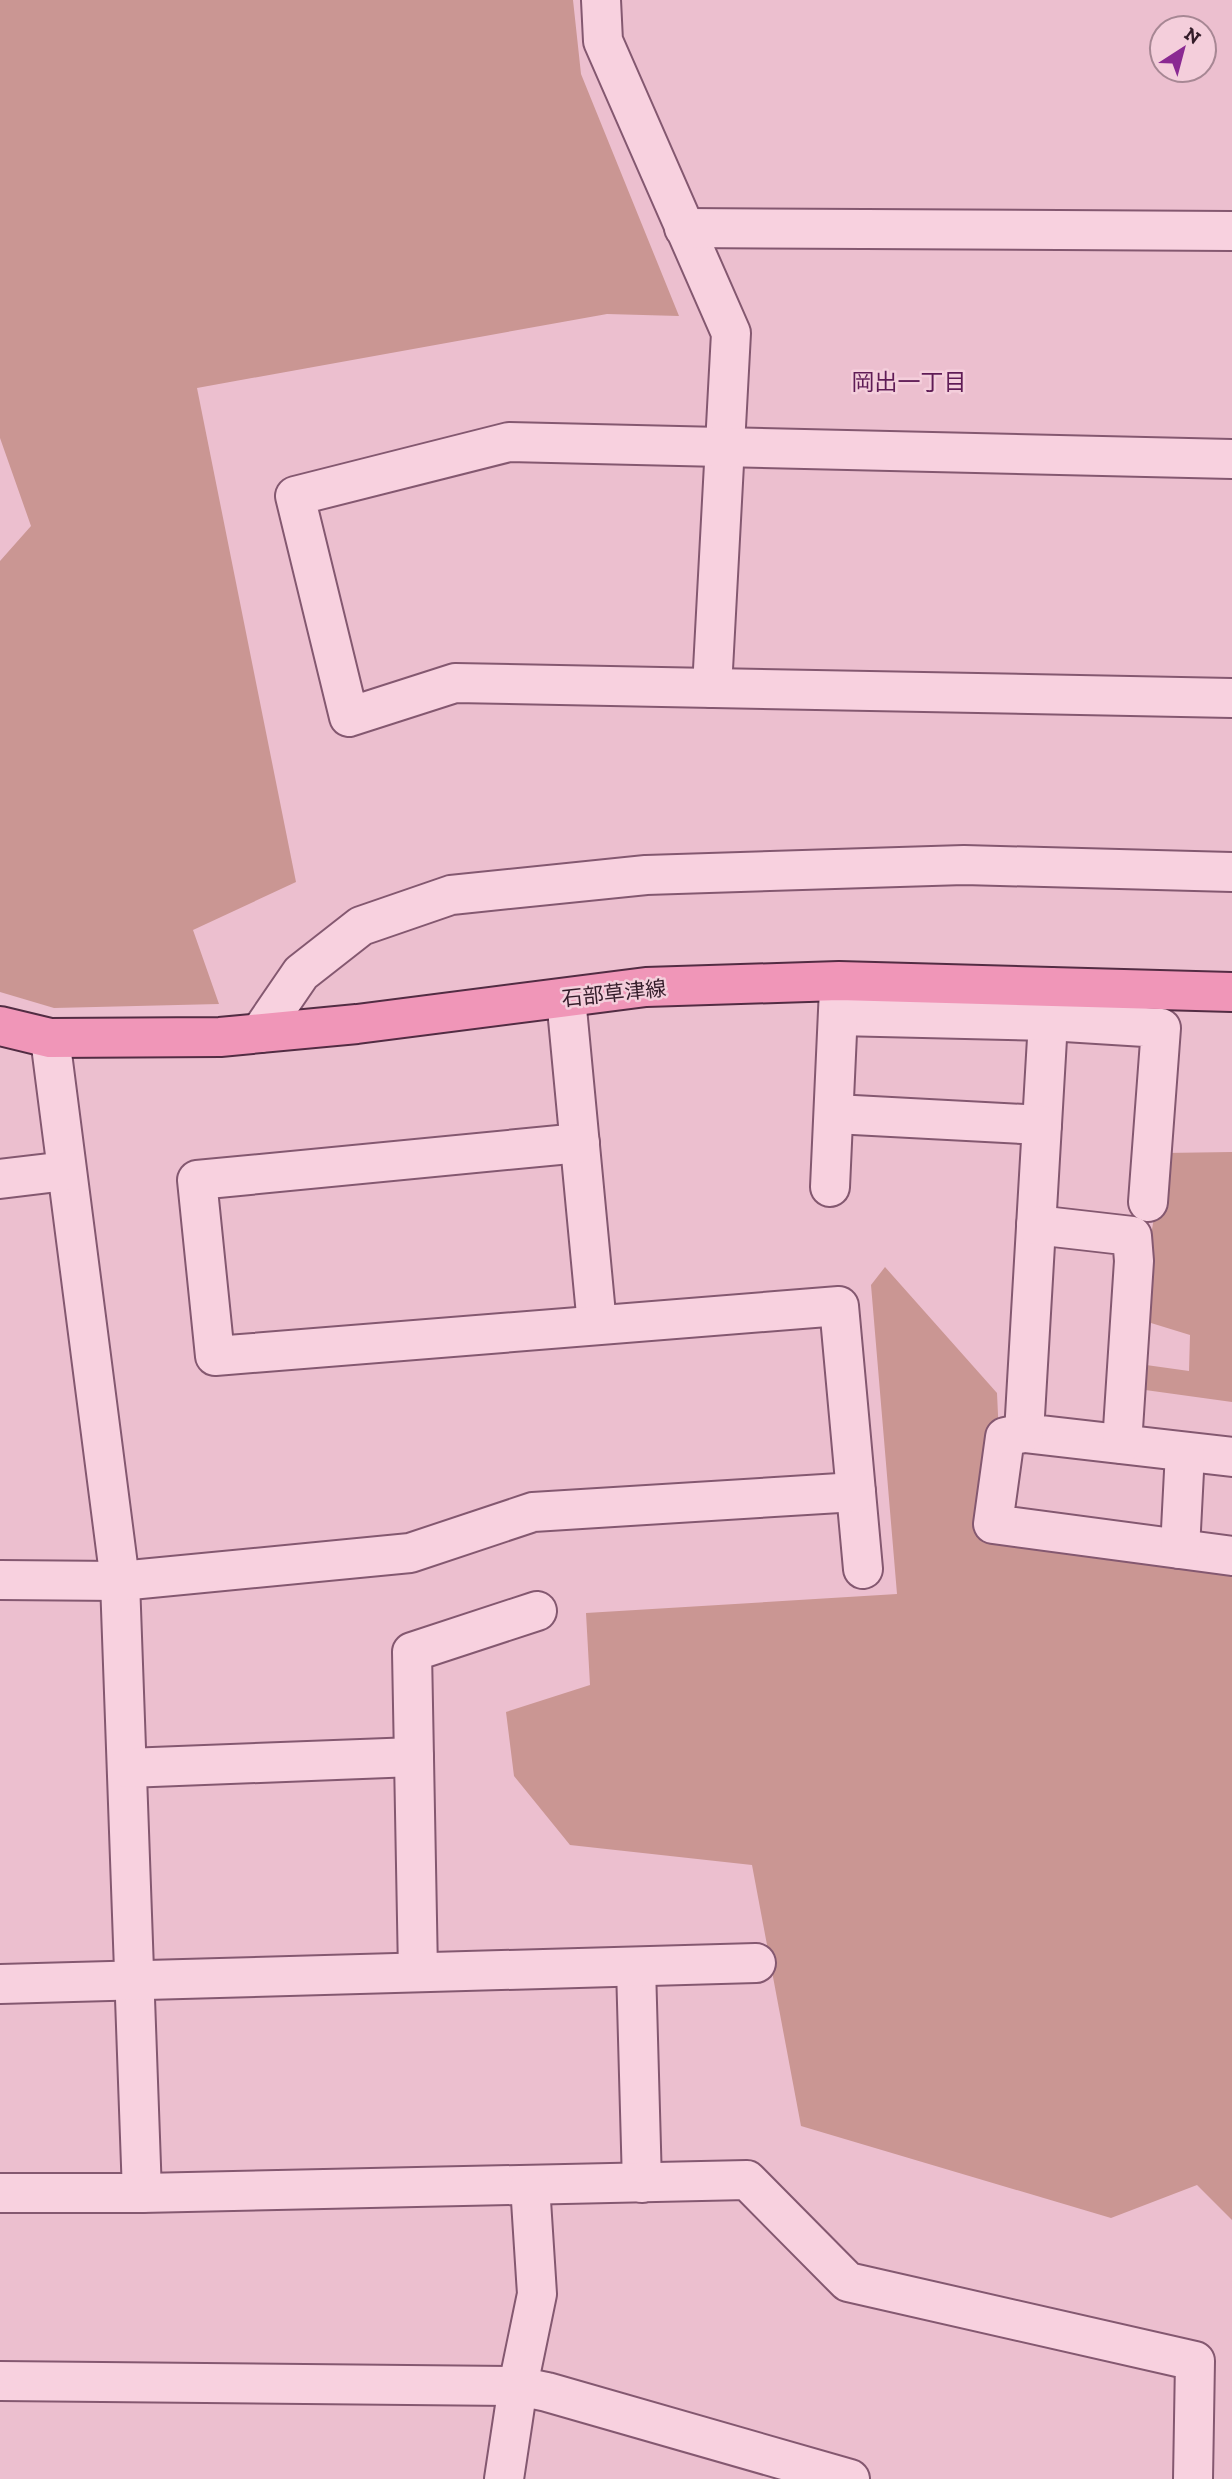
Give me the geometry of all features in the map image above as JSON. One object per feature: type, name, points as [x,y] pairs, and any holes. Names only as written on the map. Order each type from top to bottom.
[{"type":"main road","name":"石部草津線","points":[[0,1026],[50,1038],[220,1037],[646,987],[839,998],[1049,1004],[1232,992]]},
{"type":"street","points":[[601,0],[603,41],[731,333],[712,688]]},
{"type":"street","points":[[684,228],[1232,231]]},
{"type":"street","points":[[1232,459],[509,442],[295,496],[349,718],[455,683],[1232,698]]},
{"type":"street","points":[[260,1033],[301,973],[361,926],[450,895],[646,875],[909,867],[1232,872]]},
{"type":"street","points":[[566,998],[597,1325]]},
{"type":"street","points":[[830,1187],[839,998]]},
{"type":"street","points":[[1024,1433],[1049,1004],[1161,1028],[1149,1202]]},
{"type":"street","points":[[50,1038],[120,1581],[142,2193]]},
{"type":"street","points":[[835,1114],[1042,1125]]},
{"type":"street","points":[[580,1143],[197,1180],[215,1356],[839,1306],[863,1569]]},
{"type":"street","points":[[0,1179],[66,1171]]},
{"type":"street","points":[[1036,1224],[1132,1236],[1134,1261],[1122,1444]]},
{"type":"street","points":[[1232,1457],[1024,1433],[1005,1437],[993,1524],[1232,1556]]},
{"type":"street","points":[[1180,1549],[1185,1452]]},
{"type":"street","points":[[0,1580],[120,1581],[410,1553],[533,1512],[856,1492]]},
{"type":"street","points":[[418,1972],[412,1652],[537,1611]]},
{"type":"street","points":[[127,1768],[414,1757]]},
{"type":"street","points":[[0,1984],[756,1963]]},
{"type":"street","points":[[636,1966],[642,2183]]},
{"type":"street","points":[[0,2193],[142,2193],[747,2180],[848,2282],[1195,2361],[1193,2479]]},
{"type":"street","points":[[504,2479],[518,2386],[537,2294],[530,2185]]},
{"type":"street","points":[[0,2381],[518,2386],[850,2479]]},
{"type":"shaded area","points":[[0,0],[573,0],[581,74],[679,316],[607,314],[197,388],[296,882],[193,930],[219,1004],[54,1008],[0,992],[0,561],[31,526],[0,438]]},
{"type":"shaded area","points":[[1232,1152],[1232,1402],[1138,1389],[1139,1364],[1189,1371],[1190,1335],[1138,1319],[1164,1153]]},
{"type":"shaded area","points":[[885,1267],[997,1393],[1004,1545],[1232,1570],[1232,2220],[1197,2185],[1111,2218],[801,2126],[752,1865],[570,1845],[514,1776],[506,1712],[590,1685],[586,1613],[897,1594],[871,1285]]},
{"type":"district","name":"岡出一丁目","points":[[909,382]]}]
